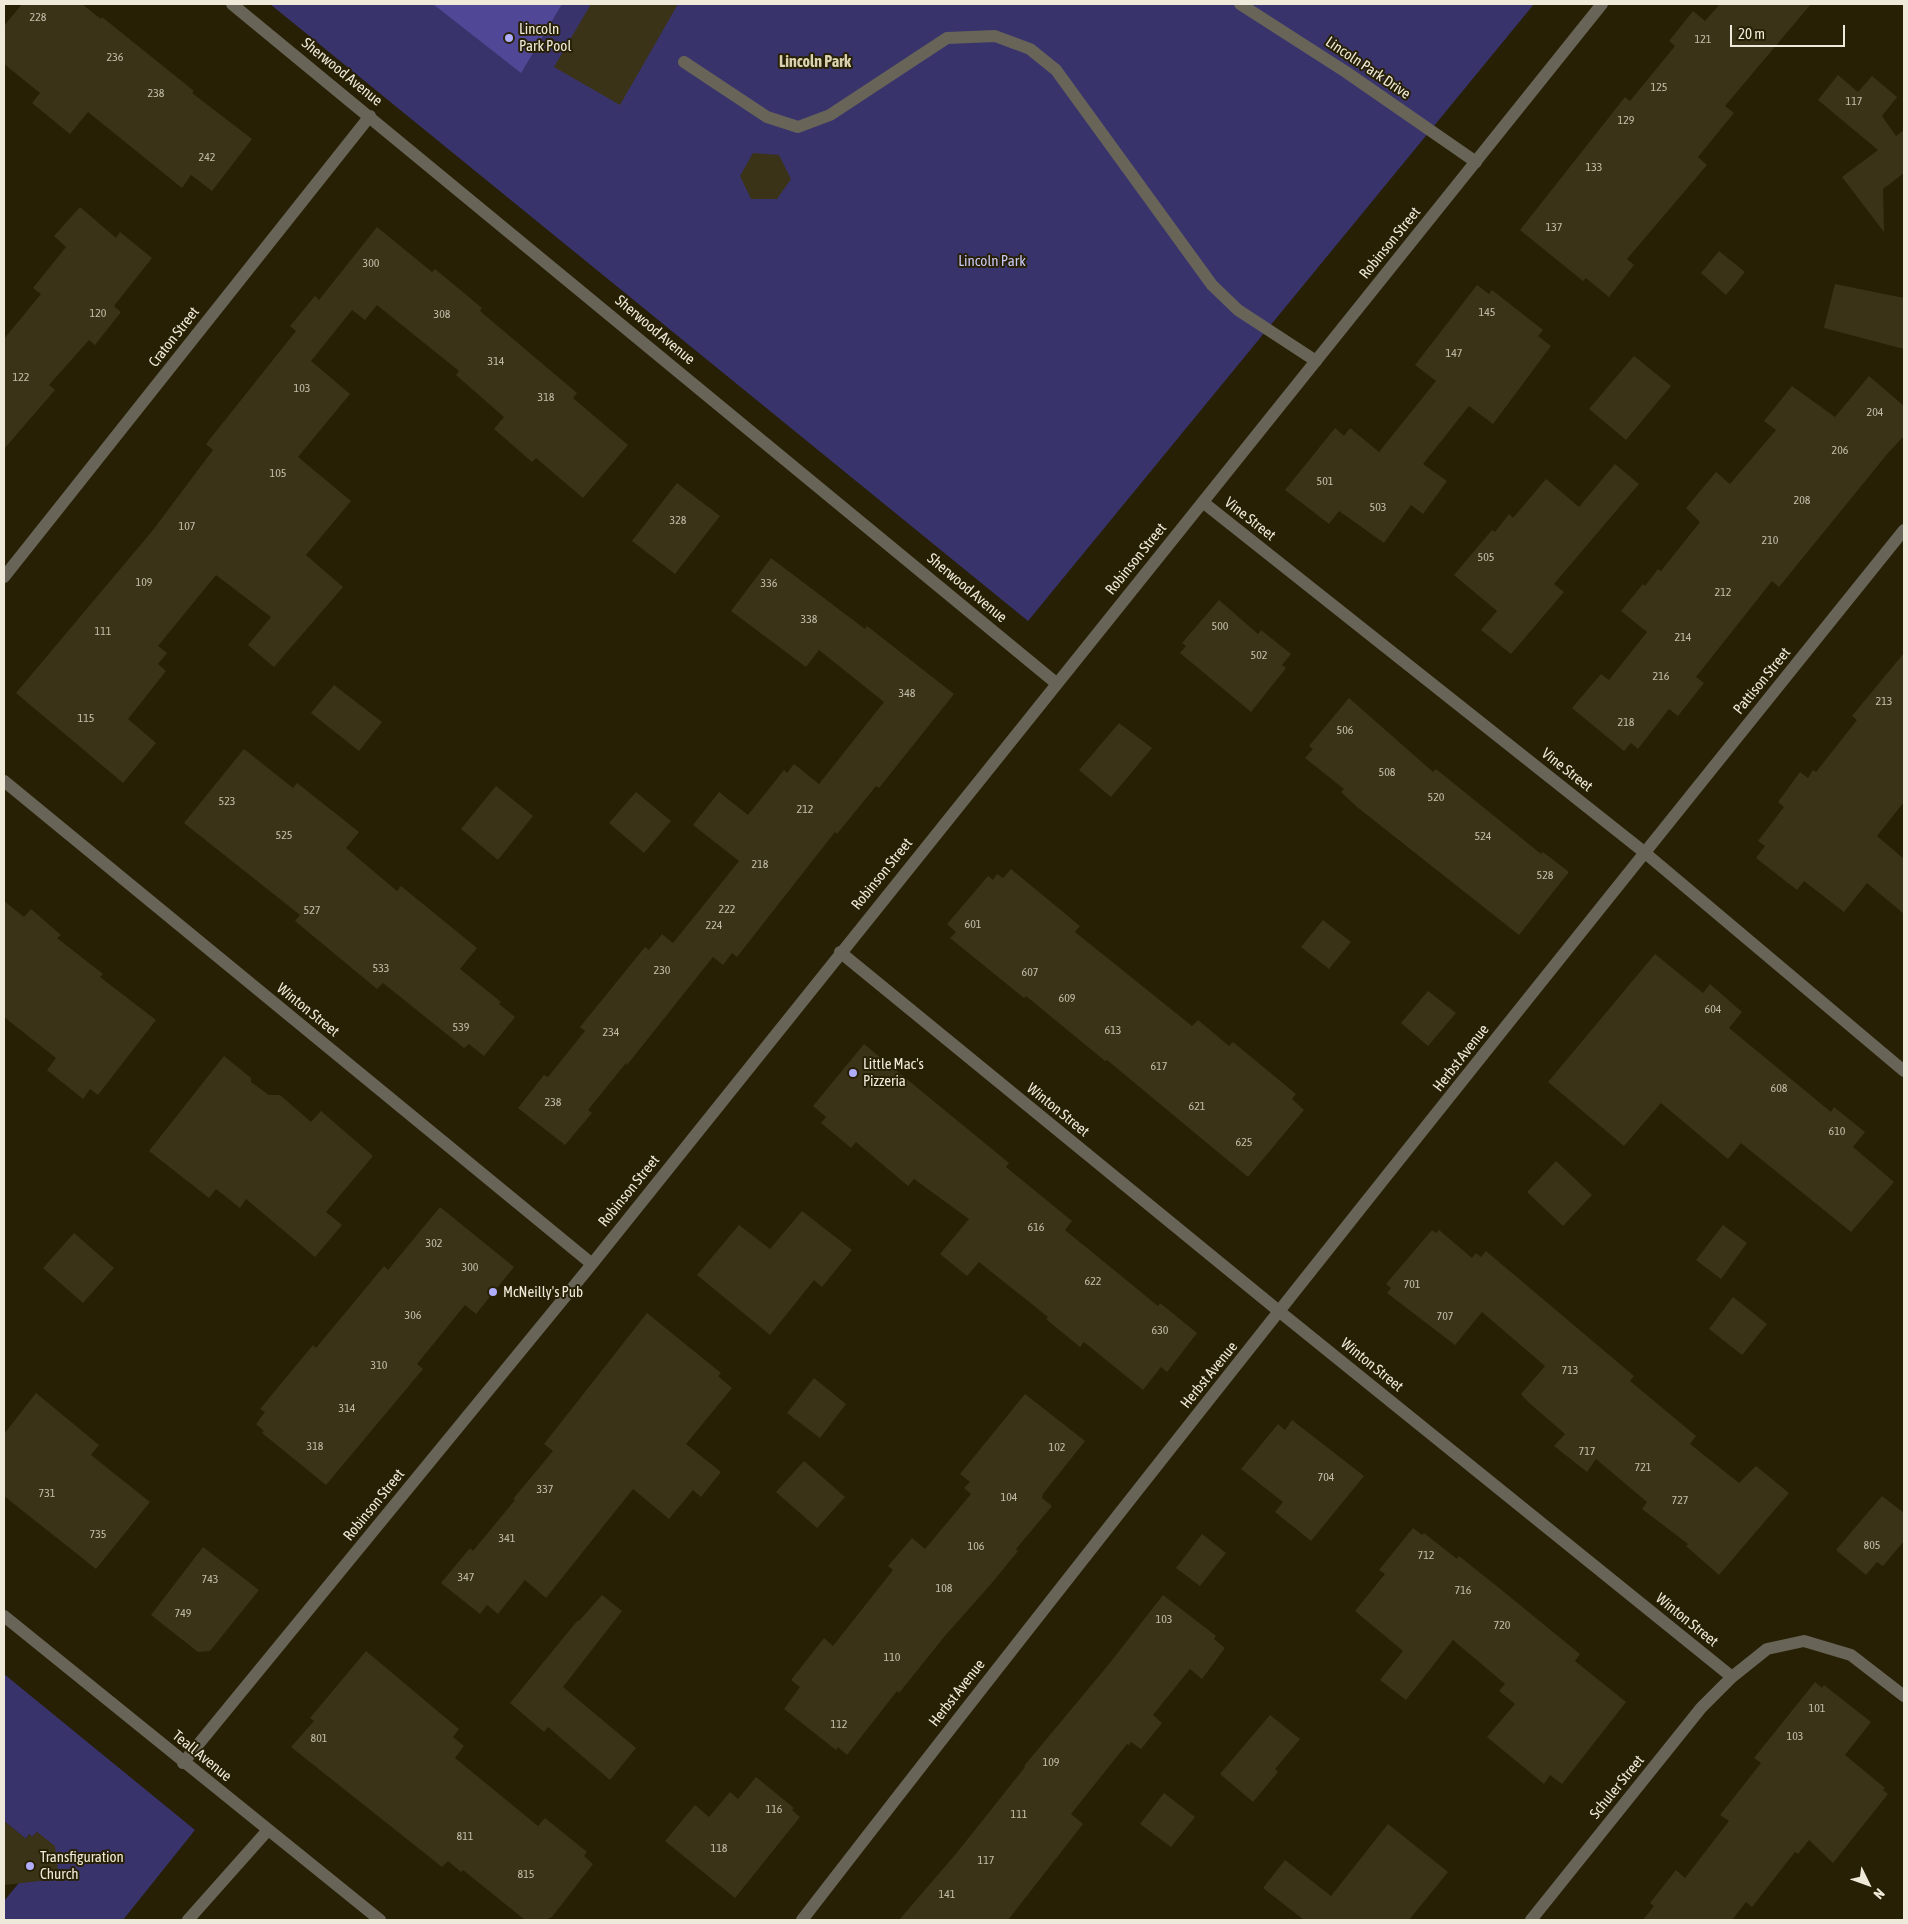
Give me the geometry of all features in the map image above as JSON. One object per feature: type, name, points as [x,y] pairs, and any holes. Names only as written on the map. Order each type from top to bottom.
[{"type":"street","name":"Sherwood Avenue","points":[[232,4],[1056,683]]},
{"type":"street","name":"Lincoln Park Drive","points":[[1240,4],[1346,72],[1476,162]]},
{"type":"street","name":"Robinson Street","points":[[183,1763],[592,1264],[840,952],[1056,683],[1204,503],[1602,4]]},
{"type":"street","points":[[684,62],[767,117],[798,127],[830,115],[947,38],[995,36],[1030,49],[1056,70],[1212,285],[1238,310],[1316,361]]},
{"type":"street","name":"Craton Street","points":[[4,577],[370,116]]},
{"type":"street","name":"Vine Street","points":[[1204,503],[1644,852],[1904,1071]]},
{"type":"street","name":"Pattison Street","points":[[1644,852],[1904,530]]},
{"type":"street","name":"Winton Street","points":[[4,781],[592,1264]]},
{"type":"street","name":"Herbst Avenue","points":[[802,1920],[993,1673],[1644,852]]},
{"type":"street","name":"Winton Street","points":[[840,952],[1280,1312],[1732,1677]]},
{"type":"street","name":"Teall Avenue","points":[[4,1616],[183,1763],[380,1920]]},
{"type":"street","points":[[1732,1677],[1767,1649],[1804,1641],[1851,1655],[1904,1696]]},
{"type":"street","name":"Schuler Street","points":[[1532,1920],[1701,1708],[1732,1677]]},
{"type":"street","points":[[188,1920],[268,1830]]},
{"type":"green space","name":"Lincoln Park","points":[[270,4],[1534,4],[1028,621]]},
{"type":"green space","points":[[4,1674],[195,1830],[123,1920],[4,1920],[4,1901],[28,1872],[39,1881],[49,1880],[58,1871],[49,1842],[37,1832],[32,1837],[29,1834],[26,1839],[4,1821]]},
{"type":"shaded area","name":"Lincoln Park Pool","points":[[433,4],[562,4],[521,73]]},
{"type":"building","points":[[22,4],[82,4],[101,19],[102,17],[194,91],[192,93],[252,139],[212,191],[191,175],[182,188],[88,112],[70,134],[32,103],[40,93],[4,64],[4,26]]},
{"type":"building","points":[[591,4],[678,4],[620,105],[554,67]]},
{"type":"building","points":[[1720,4],[1811,4],[1725,106],[1734,113],[1698,157],[1707,165],[1627,259],[1634,265],[1609,297],[1586,278],[1583,281],[1520,230],[1625,97],[1630,101],[1675,46],[1669,41],[1693,11],[1705,21]]},
{"type":"building","points":[[1838,75],[1858,92],[1872,76],[1897,97],[1882,116],[1896,136],[1904,130],[1904,173],[1883,189],[1884,232],[1842,177],[1878,150],[1818,100]]},
{"type":"building","points":[[753,153],[779,155],[791,179],[777,199],[751,199],[740,176]]},
{"type":"building","points":[[80,207],[116,238],[120,232],[152,258],[114,306],[121,312],[95,345],[89,340],[49,385],[55,390],[4,449],[4,339],[41,294],[33,288],[66,247],[54,236]]},
{"type":"building","points":[[377,227],[432,272],[435,269],[482,308],[480,311],[577,393],[573,398],[628,445],[583,498],[536,458],[532,462],[494,429],[504,417],[456,375],[459,371],[377,305],[365,320],[352,310],[311,361],[350,394],[298,457],[351,501],[306,555],[343,587],[274,667],[248,645],[271,617],[216,575],[158,646],[167,653],[158,664],[166,671],[128,719],[156,743],[123,783],[16,693],[153,530],[213,450],[206,444],[296,331],[290,326],[315,296],[319,300]]},
{"type":"building","points":[[1719,251],[1745,272],[1726,295],[1701,273]]},
{"type":"building","points":[[1835,284],[1904,298],[1904,349],[1824,328]]},
{"type":"building","points":[[1477,285],[1489,294],[1492,290],[1543,330],[1538,336],[1551,346],[1493,424],[1469,406],[1423,464],[1447,481],[1423,514],[1411,505],[1384,543],[1339,511],[1329,524],[1285,490],[1335,428],[1344,436],[1350,428],[1379,452],[1436,381],[1415,365]]},
{"type":"building","points":[[1634,356],[1671,386],[1626,440],[1589,409]]},
{"type":"building","points":[[1869,376],[1904,406],[1904,436],[1779,587],[1772,581],[1696,677],[1704,683],[1678,716],[1669,709],[1638,749],[1631,743],[1624,751],[1572,708],[1601,674],[1609,680],[1647,632],[1621,611],[1658,569],[1661,571],[1700,522],[1686,508],[1716,472],[1730,484],[1776,430],[1764,421],[1792,386],[1835,417]]},
{"type":"building","points":[[1615,464],[1639,484],[1554,584],[1564,592],[1511,654],[1481,630],[1497,611],[1454,575],[1492,530],[1495,532],[1509,514],[1513,518],[1546,479],[1579,507]]},
{"type":"building","points":[[677,483],[720,516],[675,574],[632,541]]},
{"type":"building","points":[[771,558],[865,629],[867,626],[954,694],[879,788],[876,786],[837,834],[835,832],[737,957],[732,953],[723,965],[713,957],[627,1065],[626,1063],[588,1110],[592,1113],[565,1145],[518,1108],[544,1075],[548,1077],[585,1031],[580,1027],[645,947],[649,950],[662,934],[673,943],[739,861],[693,825],[719,792],[748,815],[784,770],[787,773],[794,764],[819,784],[884,702],[819,650],[806,667],[731,611]]},
{"type":"building","points":[[1219,600],[1258,634],[1261,630],[1291,654],[1282,665],[1286,668],[1251,712],[1180,653],[1186,646],[1182,643]]},
{"type":"building","points":[[1904,653],[1904,802],[1877,836],[1904,859],[1904,914],[1867,883],[1844,912],[1804,881],[1797,890],[1756,858],[1765,846],[1758,841],[1784,807],[1778,802],[1800,772],[1808,778],[1813,770],[1816,772],[1857,720],[1852,716]]},
{"type":"building","points":[[334,685],[382,722],[359,751],[311,713]]},
{"type":"building","points":[[1349,698],[1433,772],[1436,769],[1541,854],[1543,852],[1569,872],[1519,935],[1357,807],[1341,792],[1344,789],[1305,758],[1313,749],[1309,746]]},
{"type":"building","points":[[1119,723],[1152,748],[1111,797],[1079,770]]},
{"type":"building","points":[[244,749],[293,788],[297,783],[359,832],[346,848],[397,891],[401,886],[477,948],[460,969],[501,1002],[499,1004],[515,1017],[484,1056],[469,1044],[464,1048],[383,983],[377,989],[295,921],[300,915],[184,823]]},
{"type":"building","points":[[496,786],[533,816],[498,860],[461,829]]},
{"type":"building","points":[[636,792],[671,821],[644,853],[609,823]]},
{"type":"building","points":[[1011,869],[1080,926],[1075,932],[1192,1026],[1198,1020],[1229,1046],[1233,1042],[1296,1094],[1292,1099],[1304,1110],[1248,1177],[1107,1060],[1105,1061],[1026,996],[1024,998],[950,938],[956,932],[947,924],[988,876],[993,880],[997,874],[1003,878]]},
{"type":"building","points":[[4,901],[24,917],[31,909],[61,935],[57,938],[103,974],[100,977],[156,1020],[98,1095],[90,1089],[83,1099],[47,1070],[56,1058],[4,1017]]},
{"type":"building","points":[[1323,920],[1351,942],[1329,969],[1301,947]]},
{"type":"building","points":[[1655,954],[1703,993],[1710,984],[1742,1012],[1729,1028],[1831,1112],[1834,1107],[1865,1132],[1853,1147],[1894,1182],[1851,1232],[1741,1143],[1728,1159],[1661,1103],[1624,1146],[1548,1082]]},
{"type":"building","points":[[1428,991],[1456,1013],[1428,1046],[1401,1023]]},
{"type":"building","points":[[864,1044],[1009,1163],[1006,1167],[1072,1221],[1065,1230],[1158,1306],[1160,1303],[1197,1333],[1167,1372],[1161,1367],[1143,1390],[1084,1342],[1080,1347],[1046,1319],[1048,1317],[979,1262],[967,1276],[940,1254],[969,1219],[914,1179],[908,1186],[856,1142],[851,1148],[821,1123],[826,1117],[813,1106]]},
{"type":"building","points":[[224,1056],[251,1078],[251,1082],[269,1095],[280,1095],[311,1122],[321,1111],[373,1156],[326,1212],[342,1225],[315,1257],[246,1199],[240,1208],[216,1189],[209,1198],[149,1151]]},
{"type":"building","points":[[1556,1161],[1592,1195],[1563,1226],[1527,1192]]},
{"type":"building","points":[[440,1207],[514,1267],[476,1314],[465,1305],[417,1364],[423,1369],[326,1485],[262,1433],[264,1431],[256,1424],[265,1412],[260,1409],[313,1345],[316,1348],[384,1266],[388,1270]]},
{"type":"building","points":[[802,1211],[852,1250],[822,1287],[814,1280],[770,1335],[697,1275],[739,1225],[770,1249]]},
{"type":"building","points":[[1723,1225],[1747,1243],[1721,1279],[1696,1260]]},
{"type":"building","points":[[1432,1230],[1436,1233],[1439,1230],[1472,1258],[1476,1253],[1481,1257],[1486,1251],[1634,1376],[1630,1381],[1696,1436],[1690,1444],[1739,1483],[1756,1466],[1789,1493],[1719,1575],[1686,1546],[1688,1544],[1642,1509],[1647,1502],[1596,1459],[1587,1472],[1554,1446],[1565,1434],[1521,1394],[1545,1366],[1482,1312],[1455,1345],[1387,1293],[1391,1288],[1386,1284]]},
{"type":"building","points":[[74,1233],[114,1268],[83,1303],[43,1268]]},
{"type":"building","points":[[1733,1297],[1767,1324],[1742,1355],[1709,1329]]},
{"type":"building","points":[[647,1313],[721,1373],[718,1376],[732,1388],[686,1444],[721,1472],[701,1497],[693,1490],[669,1519],[633,1489],[546,1598],[525,1580],[498,1614],[487,1605],[480,1614],[441,1583],[470,1548],[473,1551],[553,1451],[544,1444]]},
{"type":"building","points":[[814,1378],[846,1404],[820,1438],[787,1413]]},
{"type":"building","points":[[36,1393],[99,1445],[91,1455],[150,1502],[96,1569],[4,1496],[4,1434]]},
{"type":"building","points":[[1025,1394],[1085,1441],[1043,1494],[1042,1498],[1052,1506],[1016,1549],[1018,1551],[991,1584],[944,1637],[899,1693],[897,1691],[847,1755],[838,1747],[836,1750],[784,1709],[800,1687],[791,1680],[824,1638],[833,1646],[893,1570],[888,1566],[912,1538],[925,1549],[971,1494],[964,1488],[970,1482],[960,1474]]},
{"type":"building","points":[[1292,1420],[1364,1476],[1311,1541],[1275,1512],[1283,1502],[1241,1469],[1278,1424],[1285,1430]]},
{"type":"building","points":[[804,1461],[845,1497],[817,1528],[776,1492]]},
{"type":"building","points":[[1882,1496],[1904,1513],[1904,1541],[1883,1566],[1877,1562],[1866,1575],[1836,1550]]},
{"type":"building","points":[[1413,1528],[1422,1535],[1424,1533],[1457,1559],[1459,1556],[1580,1654],[1575,1661],[1626,1702],[1562,1784],[1550,1775],[1544,1784],[1487,1737],[1515,1704],[1499,1691],[1505,1684],[1453,1640],[1406,1700],[1380,1680],[1403,1651],[1355,1611],[1385,1574],[1379,1570]]},
{"type":"building","points":[[1202,1534],[1226,1553],[1200,1586],[1176,1568]]},
{"type":"building","points":[[203,1547],[259,1590],[210,1651],[198,1652],[151,1615]]},
{"type":"building","points":[[602,1595],[622,1611],[563,1687],[636,1748],[610,1780],[548,1727],[544,1732],[510,1703],[578,1620]]},
{"type":"building","points":[[1163,1595],[1216,1636],[1214,1639],[1225,1648],[1202,1679],[1190,1669],[1153,1715],[1162,1723],[1141,1749],[1131,1742],[1129,1745],[1127,1744],[1071,1814],[1083,1824],[1008,1920],[899,1920],[955,1855],[1024,1766],[1109,1664]]},
{"type":"building","points":[[366,1651],[459,1729],[453,1737],[464,1746],[455,1758],[538,1826],[545,1818],[587,1852],[584,1856],[593,1864],[552,1917],[545,1920],[525,1920],[463,1870],[461,1872],[448,1861],[442,1867],[291,1747],[314,1721],[310,1718]]},
{"type":"building","points":[[1815,1682],[1822,1688],[1824,1685],[1871,1722],[1845,1755],[1885,1788],[1883,1790],[1888,1794],[1833,1863],[1809,1840],[1798,1854],[1795,1852],[1752,1907],[1746,1902],[1732,1920],[1643,1920],[1654,1906],[1650,1903],[1676,1870],[1685,1878],[1729,1821],[1720,1815],[1761,1763],[1754,1758]]},
{"type":"building","points":[[1270,1715],[1300,1739],[1275,1769],[1278,1772],[1253,1802],[1220,1774]]},
{"type":"building","points":[[756,1777],[794,1808],[792,1810],[800,1817],[735,1898],[665,1841],[695,1805],[709,1817],[730,1792],[738,1799]]},
{"type":"building","points":[[1164,1793],[1195,1817],[1171,1847],[1140,1824]]},
{"type":"building","name":"Transfiguration Church","points":[[4,1821],[26,1839],[29,1834],[32,1837],[37,1832],[55,1846],[58,1871],[49,1880],[4,1885]]},
{"type":"building","points":[[1388,1824],[1448,1872],[1409,1920],[1304,1920],[1263,1888],[1285,1860],[1331,1896]]},
{"type":"place","name":"Lincoln Park Pool","points":[[509,38]]},
{"type":"place","name":"Little Mac's Pizzeria","points":[[853,1073]]},
{"type":"place","name":"McNeilly's Pub","points":[[493,1292]]},
{"type":"place","name":"Transfiguration Church","points":[[30,1866]]},
{"type":"district","name":"Lincoln Park","points":[[815,62]]}]
